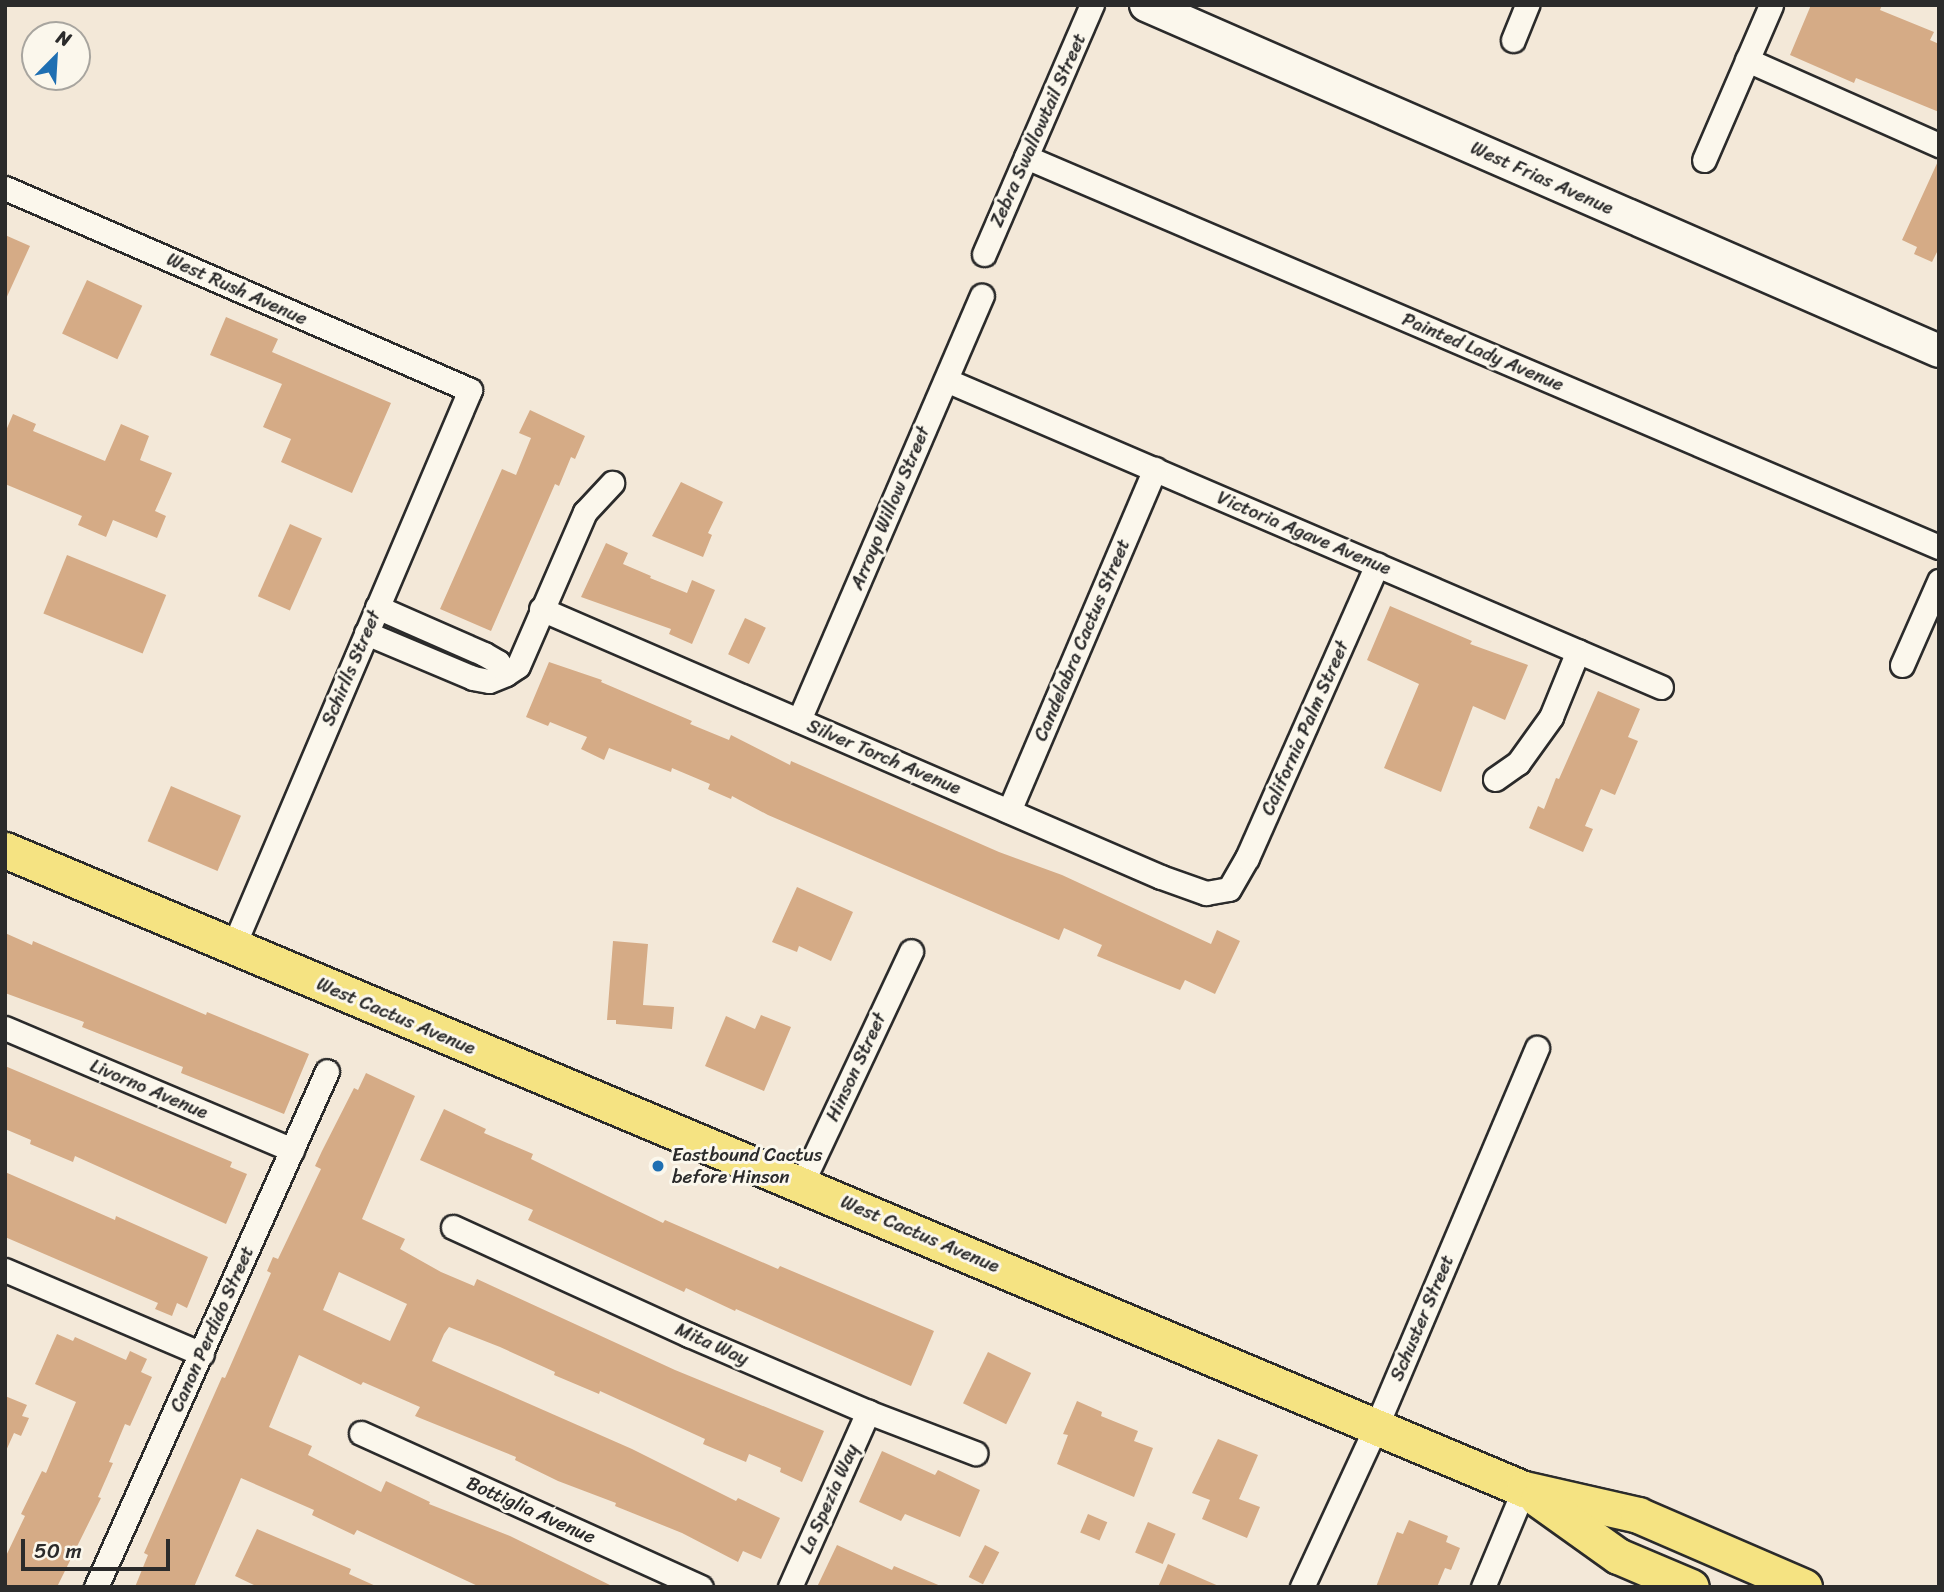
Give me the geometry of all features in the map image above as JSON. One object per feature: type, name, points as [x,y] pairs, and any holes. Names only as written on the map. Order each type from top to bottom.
[{"type":"main road","name":"West Cactus Avenue","points":[[5,850],[1524,1489],[1638,1515],[1804,1587]]},
{"type":"main road","name":"West Cactus Avenue","points":[[1524,1489],[1618,1556],[1691,1587]]},
{"type":"street","name":"Zebra Swallowtail Street","points":[[984,254],[1092,5]]},
{"type":"street","name":"West Frias Avenue","points":[[1146,5],[1939,351]]},
{"type":"street","points":[[1513,40],[1527,5]]},
{"type":"street","points":[[1704,160],[1771,5]]},
{"type":"street","points":[[1747,60],[1939,145]]},
{"type":"street","name":"Painted Lady Avenue","points":[[1026,157],[1939,547]]},
{"type":"street","name":"West Rush Avenue","points":[[5,188],[470,390]]},
{"type":"street","name":"Arroyo Willow Street","points":[[799,720],[982,296]]},
{"type":"street","name":"Victoria Agave Avenue","points":[[946,380],[1661,687]]},
{"type":"street","name":"Schirlls Street","points":[[233,947],[470,390]]},
{"type":"street","name":"Candelabra Cactus Street","points":[[1009,811],[1155,469]]},
{"type":"street","points":[[366,633],[473,678],[489,681],[506,674],[517,666],[585,512],[612,483]]},
{"type":"street","name":"California Palm Street","points":[[1229,889],[1247,858],[1377,564]]},
{"type":"street","points":[[1902,664],[1939,581]]},
{"type":"street","points":[[377,607],[484,654],[498,662],[506,674]]},
{"type":"street","name":"Silver Torch Avenue","points":[[541,609],[1161,877],[1206,893],[1229,889]]},
{"type":"street","points":[[1495,779],[1518,763],[1551,717],[1578,651]]},
{"type":"street","name":"Hinson Street","points":[[802,1184],[911,951]]},
{"type":"street","name":"Livorno Avenue","points":[[5,1027],[292,1150]]},
{"type":"street","name":"Schuster Street","points":[[1302,1587],[1376,1427],[1537,1048]]},
{"type":"street","name":"Canon Perdido Street","points":[[96,1587],[327,1071]]},
{"type":"street","name":"Mita Way","points":[[453,1227],[869,1412],[975,1453]]},
{"type":"street","points":[[5,1270],[202,1354]]},
{"type":"street","name":"La Spezia Way","points":[[790,1587],[869,1412]]},
{"type":"street","name":"Bottiglia Avenue","points":[[361,1433],[701,1587]]},
{"type":"street","points":[[1483,1587],[1524,1489]]},
{"type":"building","points":[[1811,5],[1882,5],[1880,10],[1934,32],[1930,40],[1939,44],[1939,112],[1856,78],[1854,83],[1790,55]]},
{"type":"building","points":[[1939,159],[1939,248],[1932,262],[1914,254],[1917,247],[1902,240]]},
{"type":"building","points":[[5,235],[30,246],[5,301]]},
{"type":"building","points":[[87,280],[142,306],[117,359],[62,333]]},
{"type":"building","points":[[226,317],[278,339],[272,352],[391,403],[352,493],[281,462],[291,439],[263,427],[282,384],[210,355]]},
{"type":"building","points":[[530,410],[585,436],[575,459],[571,457],[559,486],[555,484],[491,631],[440,609],[502,469],[516,475],[531,438],[519,433]]},
{"type":"building","points":[[13,414],[36,424],[33,431],[105,461],[121,424],[149,436],[140,460],[172,473],[155,511],[166,516],[157,538],[113,520],[106,537],[78,525],[82,516],[5,484],[5,433]]},
{"type":"building","points":[[681,482],[723,502],[708,533],[712,535],[703,557],[652,536]]},
{"type":"building","points":[[290,524],[322,538],[290,610],[258,596]]},
{"type":"building","points":[[606,543],[628,553],[623,564],[651,576],[650,578],[687,593],[692,580],[715,590],[692,644],[669,634],[671,629],[581,597]]},
{"type":"building","points":[[67,555],[166,595],[143,653],[43,613]]},
{"type":"building","points":[[1390,606],[1472,641],[1470,644],[1528,665],[1505,720],[1473,706],[1441,792],[1384,768],[1419,684],[1367,660]]},
{"type":"building","points":[[745,618],[766,628],[749,664],[728,654]]},
{"type":"building","points":[[549,662],[602,680],[601,682],[692,721],[690,724],[729,740],[731,735],[790,765],[791,761],[999,852],[1062,875],[1211,944],[1217,930],[1240,941],[1215,994],[1185,980],[1180,990],[1097,956],[1102,945],[1064,928],[1059,940],[768,815],[732,796],[731,799],[708,789],[710,784],[672,768],[671,772],[609,748],[604,760],[581,749],[587,737],[550,722],[548,726],[526,717]]},
{"type":"building","points":[[1598,691],[1640,709],[1628,737],[1638,741],[1615,795],[1601,789],[1585,826],[1593,829],[1583,852],[1529,828],[1538,806],[1544,809]]},
{"type":"building","points":[[171,786],[241,816],[218,871],[148,841]]},
{"type":"building","points":[[797,887],[853,912],[831,961],[799,946],[797,952],[772,942]]},
{"type":"building","points":[[5,933],[32,945],[33,941],[206,1015],[207,1012],[309,1054],[284,1114],[181,1073],[183,1067],[82,1027],[84,1022],[5,993]]},
{"type":"building","points":[[613,941],[648,944],[643,1005],[674,1007],[672,1029],[616,1024],[616,1020],[607,1020]]},
{"type":"building","points":[[761,1015],[791,1027],[764,1091],[705,1066],[726,1016],[755,1029]]},
{"type":"building","points":[[5,1066],[232,1162],[230,1167],[247,1174],[226,1224],[75,1156],[73,1162],[30,1144],[31,1140],[5,1129]]},
{"type":"building","points":[[366,1073],[415,1096],[362,1219],[405,1239],[400,1249],[441,1272],[474,1286],[477,1279],[675,1370],[824,1431],[802,1482],[780,1472],[781,1468],[749,1454],[746,1462],[703,1444],[705,1439],[600,1391],[599,1394],[554,1375],[555,1372],[500,1347],[449,1327],[444,1334],[432,1361],[632,1449],[736,1501],[738,1498],[780,1518],[761,1559],[743,1551],[738,1562],[682,1533],[615,1506],[616,1503],[558,1481],[515,1460],[516,1457],[415,1416],[420,1407],[363,1382],[361,1385],[299,1355],[269,1427],[312,1446],[308,1455],[381,1492],[386,1481],[430,1502],[429,1504],[510,1536],[614,1587],[480,1587],[357,1530],[354,1535],[312,1515],[314,1510],[241,1478],[194,1587],[135,1587],[148,1555],[144,1553],[271,1273],[267,1271],[273,1257],[278,1259],[321,1169],[315,1166],[322,1151],[354,1088],[358,1090]],"holes":[[[339,1272],[407,1304],[390,1341],[323,1310]]]},
{"type":"building","points":[[444,1109],[486,1129],[484,1133],[533,1154],[531,1159],[663,1223],[665,1220],[778,1269],[780,1266],[934,1331],[911,1386],[686,1288],[684,1292],[528,1220],[533,1210],[420,1160]]},
{"type":"building","points":[[5,1172],[115,1220],[116,1216],[208,1257],[187,1308],[177,1303],[172,1316],[155,1309],[158,1303],[5,1237]]},
{"type":"building","points":[[57,1334],[73,1341],[75,1337],[126,1360],[130,1351],[147,1359],[141,1372],[152,1377],[130,1426],[125,1424],[109,1462],[113,1463],[98,1497],[101,1498],[57,1587],[5,1587],[5,1558],[25,1516],[21,1514],[42,1471],[46,1473],[76,1402],[35,1384]]},
{"type":"building","points":[[988,1352],[1031,1373],[1006,1424],[963,1403]]},
{"type":"building","points":[[5,1396],[27,1405],[22,1416],[29,1418],[21,1436],[14,1433],[5,1453]]},
{"type":"building","points":[[1077,1401],[1102,1412],[1101,1416],[1138,1431],[1134,1441],[1153,1448],[1134,1497],[1057,1464],[1068,1435],[1063,1434]]},
{"type":"building","points":[[1218,1439],[1258,1455],[1239,1499],[1260,1507],[1247,1538],[1202,1519],[1210,1500],[1192,1493]]},
{"type":"building","points":[[882,1451],[935,1475],[938,1470],[980,1490],[960,1537],[905,1514],[901,1521],[859,1502]]},
{"type":"building","points":[[1088,1514],[1107,1522],[1100,1541],[1080,1532]]},
{"type":"building","points":[[1409,1520],[1448,1536],[1446,1542],[1460,1548],[1451,1570],[1445,1568],[1437,1587],[1376,1587],[1397,1532],[1403,1534]]},
{"type":"building","points":[[1148,1522],[1176,1534],[1163,1564],[1135,1552]]},
{"type":"building","points":[[257,1529],[351,1569],[349,1574],[378,1587],[258,1587],[235,1576]]},
{"type":"building","points":[[837,1545],[892,1570],[894,1566],[943,1587],[817,1587]]},
{"type":"building","points":[[985,1545],[999,1552],[983,1584],[969,1577]]},
{"type":"building","points":[[1168,1564],[1221,1587],[1158,1587]]},
{"type":"place","name":"Eastbound Cactus before Hinson","points":[[658,1166]]}]
